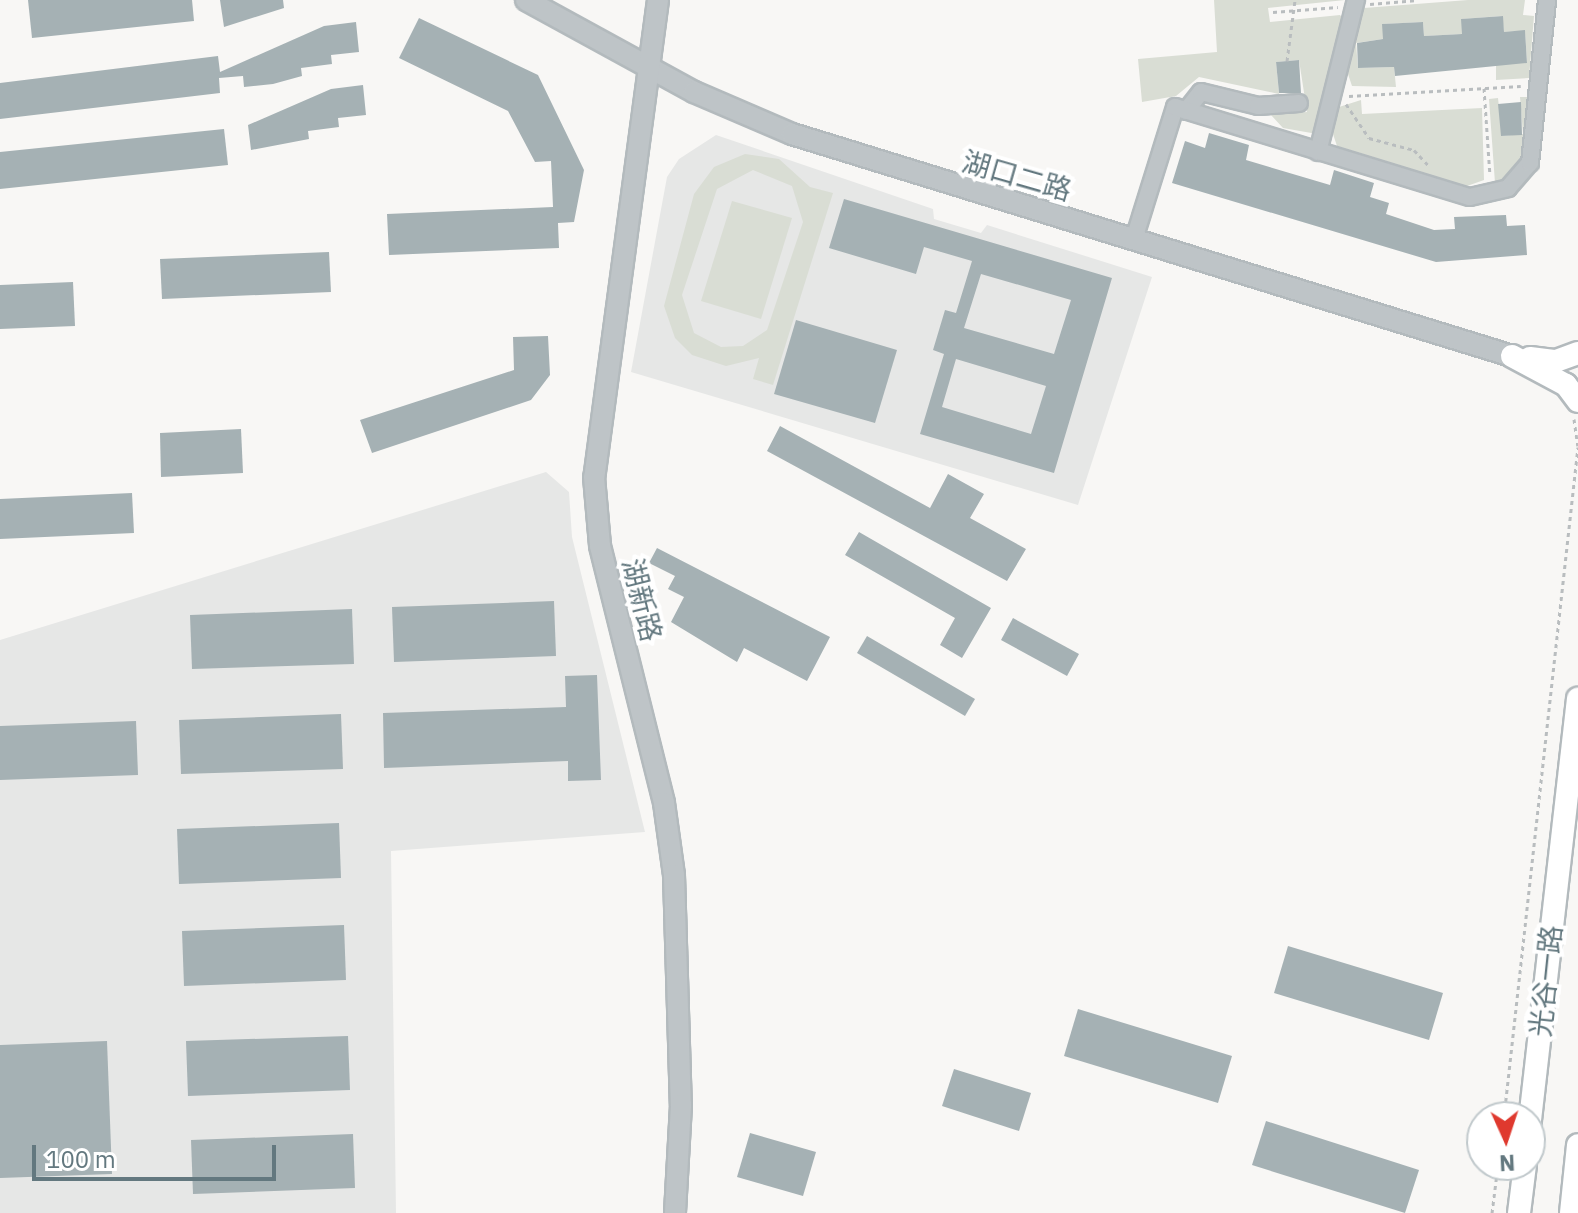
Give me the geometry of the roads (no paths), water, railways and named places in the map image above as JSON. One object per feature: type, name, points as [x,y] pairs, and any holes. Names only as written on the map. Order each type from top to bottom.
[{"type":"main road","points":[[1512,356],[1556,361],[1578,353]]},
{"type":"main road","points":[[1512,356],[1566,385],[1575,407]]},
{"type":"main road","name":"光谷一路","points":[[1532,1101],[1578,699]]},
{"type":"main road","points":[[1571,1213],[1578,1145]]},
{"type":"main road","points":[[1519,1213],[1523,1181]]},
{"type":"street","name":"湖口二路","points":[[526,0],[653,71],[821,144],[1512,356]]},
{"type":"street","name":"湖新路","points":[[658,0],[653,71],[596,417],[594,477],[600,546],[664,803],[674,875],[681,1105],[675,1213]]},
{"type":"street","points":[[1134,239],[1175,107],[1470,197],[1491,194],[1522,178],[1530,163],[1547,0]]},
{"type":"street","points":[[1318,152],[1337,96],[1355,3]]},
{"type":"street","points":[[1186,111],[1201,92],[1258,106],[1299,103]]}]
